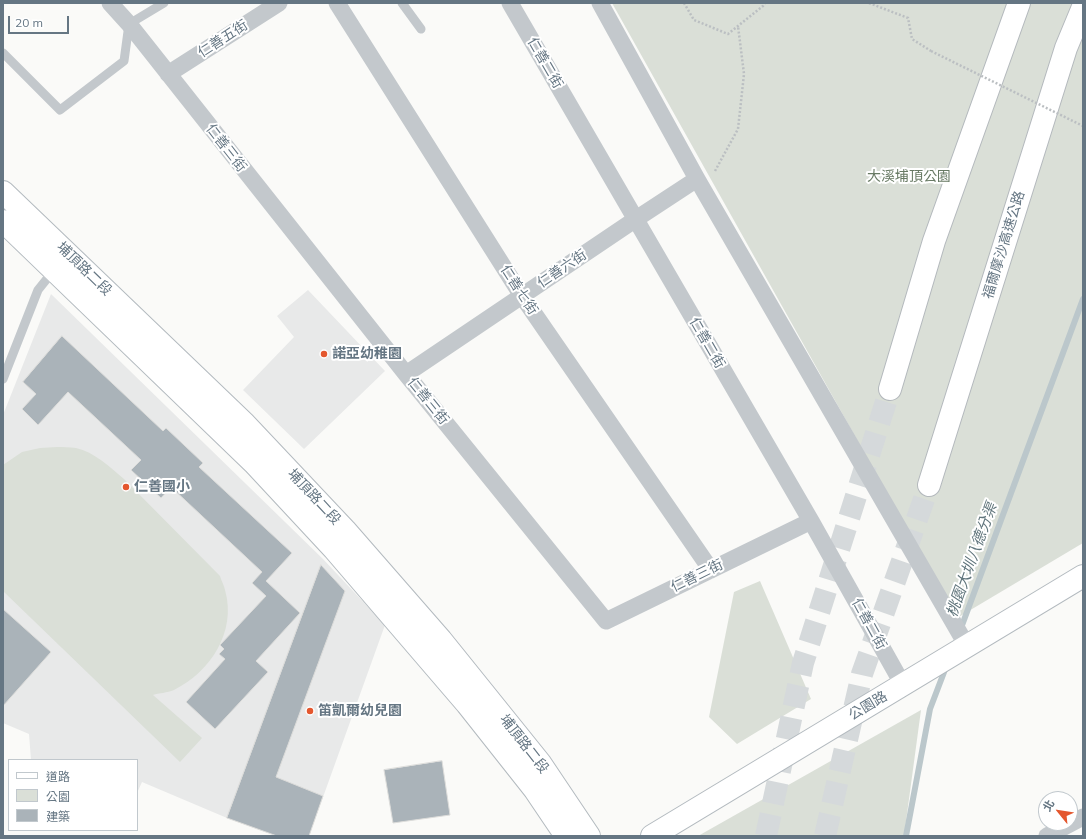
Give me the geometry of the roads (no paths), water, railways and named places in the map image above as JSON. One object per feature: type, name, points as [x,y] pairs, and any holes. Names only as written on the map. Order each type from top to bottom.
[{"type":"main road","points":[[890,390],[934,241],[1019,3]]},
{"type":"main road","name":"福爾摩沙高速公路","points":[[929,485],[1066,48],[1083,7]]},
{"type":"main road","name":"埔頂路二段","points":[[3,192],[245,424],[345,530],[441,640],[540,763],[589,836]]},
{"type":"main road","name":"埔頂路二段","points":[[3,221],[254,463],[334,549],[467,704],[535,790],[566,836]]},
{"type":"main road","name":"公園路","points":[[652,836],[1083,576]]},
{"type":"street","name":"仁善三街","points":[[110,3],[129,24],[406,374],[606,621],[811,521]]},
{"type":"street","name":"仁善五街","points":[[168,74],[279,3]]},
{"type":"street","name":"仁善七街","points":[[337,3],[522,296],[711,570]]},
{"type":"street","name":"仁善二街","points":[[510,3],[811,521],[903,684]]},
{"type":"street","points":[[600,3],[697,179],[967,646]]},
{"type":"street","name":"仁善六街","points":[[406,374],[697,179]]},
{"type":"street","points":[[1047,836],[1083,817]]},
{"type":"lane","points":[[3,53],[60,110],[124,61],[129,24],[164,3]]},
{"type":"lane","points":[[402,3],[421,30]]},
{"type":"lane","points":[[3,379],[38,290],[54,270]]},
{"type":"waterway","name":"桃園大圳八德分渠","points":[[961,628],[1083,299]]},
{"type":"waterway","name":"桃園大圳八德分渠","points":[[906,836],[930,709],[946,667]]},
{"type":"tunnel","points":[[766,836],[803,663],[890,389]]},
{"type":"tunnel","points":[[825,836],[862,674],[929,485]]},
{"type":"place","name":"諾亞幼稚園","points":[[324,354]]},
{"type":"place","name":"仁善國小","points":[[126,487]]},
{"type":"place","name":"笛凱爾幼兒園","points":[[310,711]]},
{"type":"park label","name":"大溪埔頂公園","points":[[909,177]]}]
